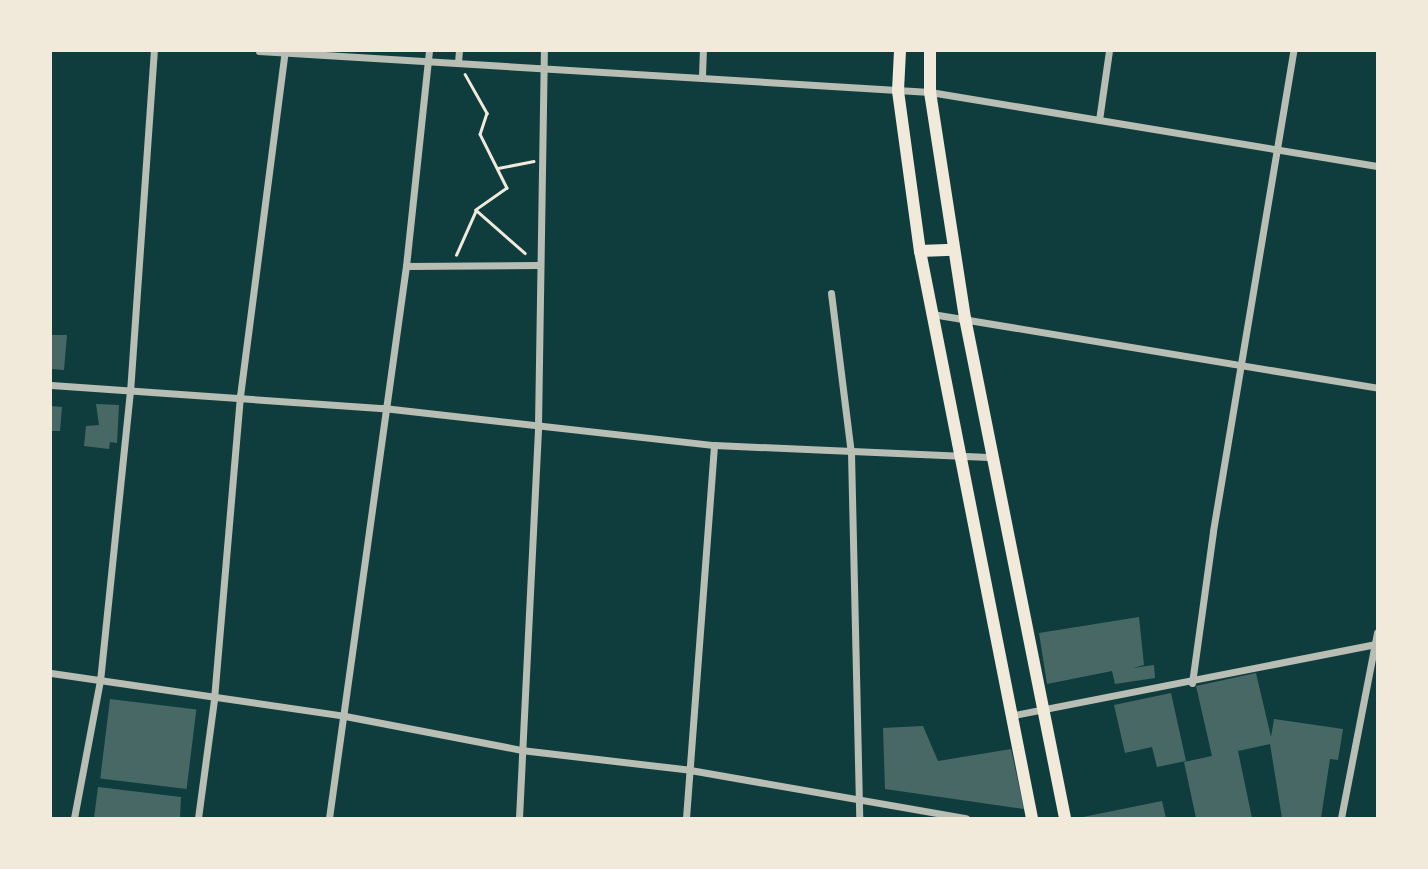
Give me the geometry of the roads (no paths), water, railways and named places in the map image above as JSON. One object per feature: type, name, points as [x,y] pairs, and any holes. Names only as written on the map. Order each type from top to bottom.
[{"type":"main road","points":[[900,51],[898,91],[920,251],[958,458],[1014,715],[1032,818]]},
{"type":"main road","points":[[930,51],[930,92],[953,250],[1046,709],[1065,818]]},
{"type":"main road","points":[[920,251],[953,250]]},
{"type":"street","points":[[74,818],[100,681],[130,392],[154,51]]},
{"type":"street","points":[[259,51],[930,92],[1377,166]]},
{"type":"street","points":[[330,818],[383,408],[407,265],[429,51]]},
{"type":"street","points":[[458,62],[459,51]]},
{"type":"street","points":[[519,818],[538,426],[539,159],[544,51]]},
{"type":"street","points":[[702,76],[703,51]]},
{"type":"street","points":[[1099,120],[1109,51]]},
{"type":"street","points":[[1192,683],[1240,365],[1293,51]]},
{"type":"street","points":[[198,818],[214,699],[240,396],[285,52]]},
{"type":"street","points":[[407,265],[453,268],[538,265]]},
{"type":"street","points":[[831,293],[851,453],[859,818]]},
{"type":"street","points":[[932,314],[1377,388]]},
{"type":"street","points":[[51,385],[383,408],[714,445],[958,458],[995,457]]},
{"type":"street","points":[[686,818],[714,445]]},
{"type":"street","points":[[1341,818],[1377,632]]},
{"type":"street","points":[[1014,715],[1192,683],[1376,644]]},
{"type":"street","points":[[51,673],[214,699],[345,716],[521,750],[690,770],[858,802],[966,818]]}]
